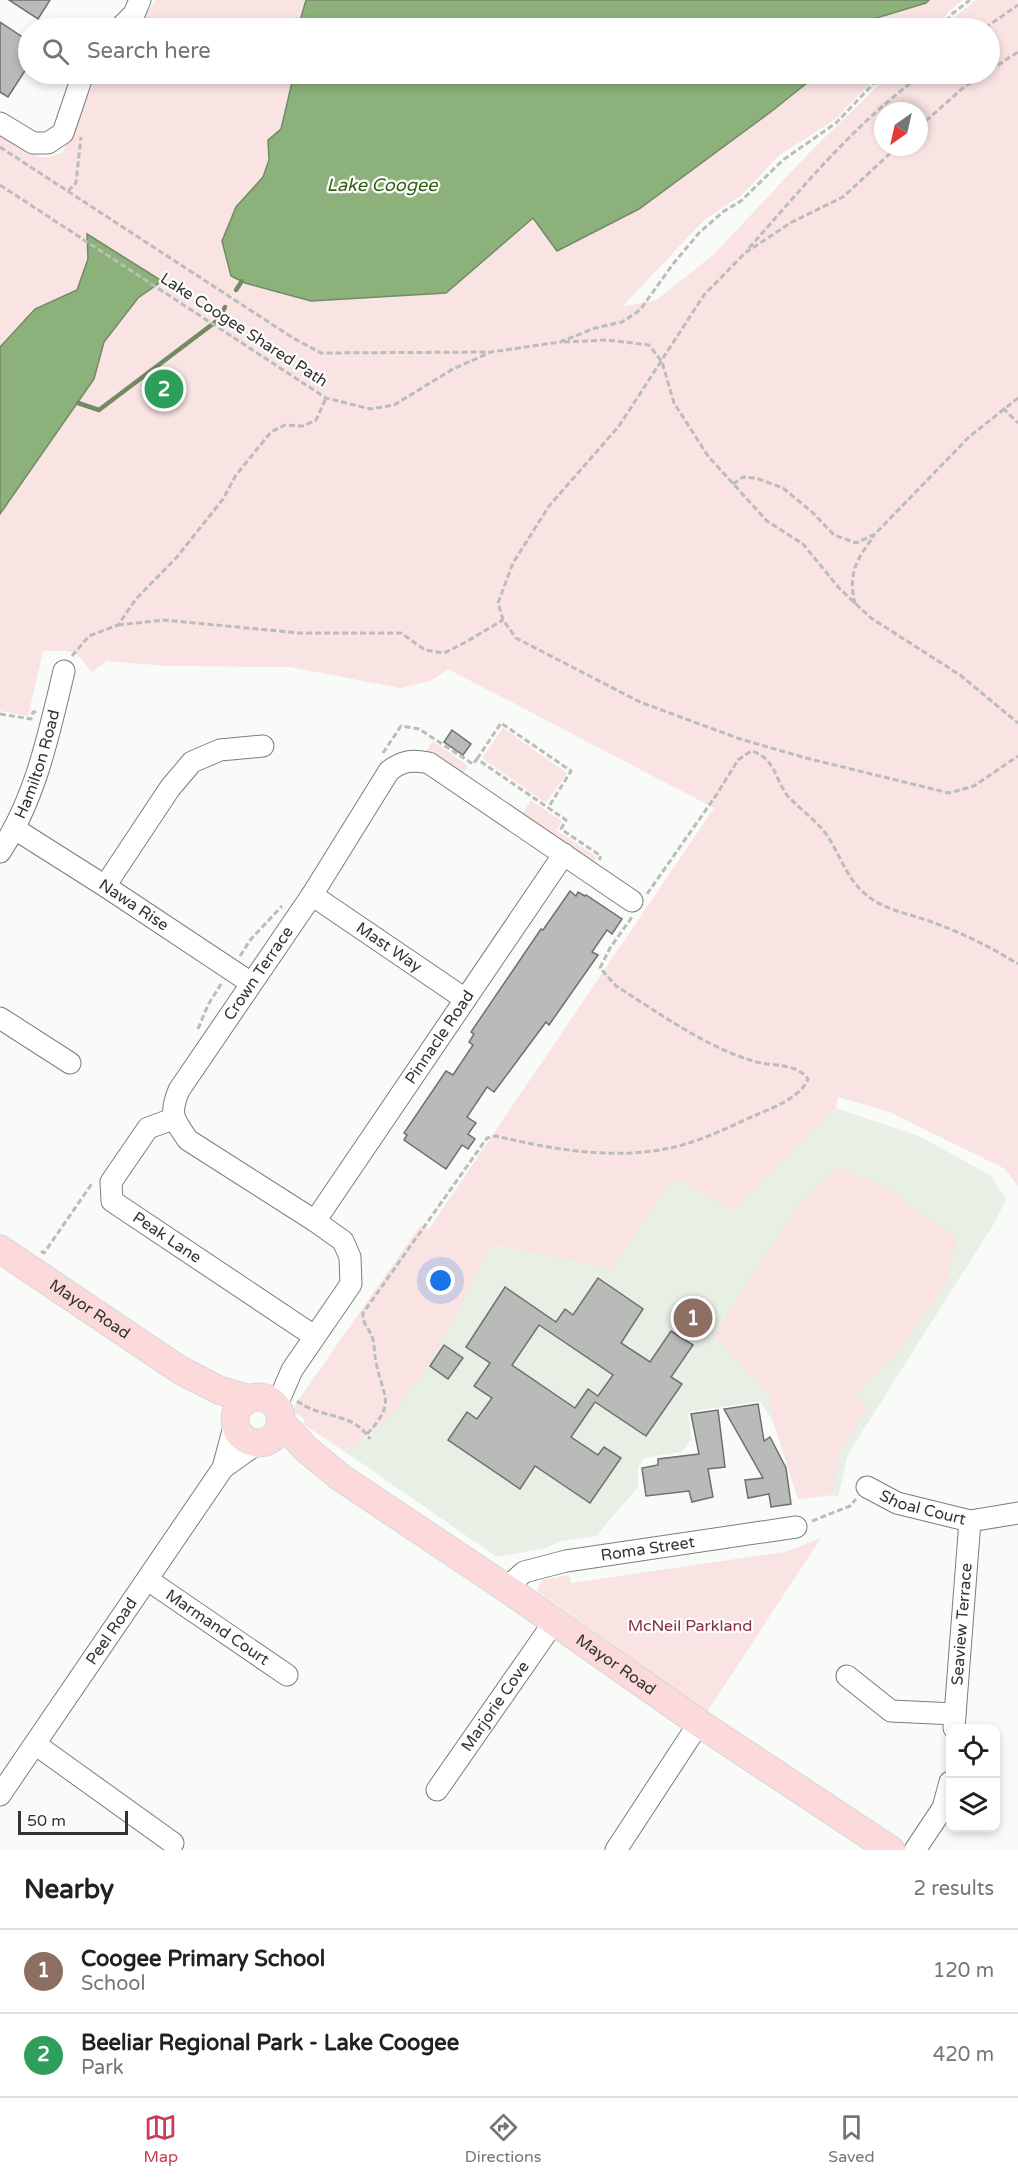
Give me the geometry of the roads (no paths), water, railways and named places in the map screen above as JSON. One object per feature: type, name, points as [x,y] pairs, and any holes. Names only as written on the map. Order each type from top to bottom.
[{"type":"main road","name":"Mayor Road","points":[[0,1249],[180,1370],[262,1410],[340,1477],[506,1588],[699,1723],[891,1850]]},
{"type":"main road","name":"Mayor Road","points":[[262,1410],[239,1434],[248,1441],[285,1450],[340,1477]]},
{"type":"street","points":[[130,18],[140,0]]},
{"type":"street","points":[[0,123],[33,143],[48,142],[63,133],[80,84]]},
{"type":"street","name":"Hamilton Road","points":[[0,852],[15,829],[31,791],[64,671]]},
{"type":"street","points":[[105,886],[170,788],[192,762],[220,750],[264,746]]},
{"type":"street","name":"Crown Terrace","points":[[173,1119],[173,1105],[179,1090],[312,895],[389,771],[399,763],[412,760],[429,763],[638,903]]},
{"type":"street","name":"Nawa Rise","points":[[15,829],[251,983]]},
{"type":"street","name":"Pinnacle Road","points":[[315,1221],[564,854]]},
{"type":"street","name":"Mast Way","points":[[312,895],[465,999]]},
{"type":"street","points":[[0,1018],[69,1063]]},
{"type":"street","points":[[173,1119],[188,1140],[343,1241],[350,1257],[351,1284],[262,1410]]},
{"type":"street","name":"Peak Lane","points":[[173,1119],[148,1128],[111,1182],[112,1201],[315,1336]]},
{"type":"street","name":"Peel Road","points":[[0,1795],[262,1410]]},
{"type":"street","name":"Peel Road","points":[[223,1468],[260,1443]]},
{"type":"street","name":"Shoal Court","points":[[867,1487],[897,1503],[970,1521],[1018,1513]]},
{"type":"street","name":"Seaview Terrace","points":[[954,1721],[970,1521]]},
{"type":"street","name":"Roma Street","points":[[506,1588],[524,1572],[566,1562],[796,1527]]},
{"type":"street","name":"Marmand Court","points":[[148,1580],[287,1675]]},
{"type":"street","name":"Marjorie Cove","points":[[436,1790],[554,1622]]},
{"type":"street","points":[[847,1676],[891,1711],[954,1721]]},
{"type":"street","points":[[616,1850],[699,1723]]},
{"type":"street","points":[[35,1744],[173,1843]]},
{"type":"street","points":[[915,1850],[943,1808],[946,1798]]},
{"type":"water","points":[[306,0],[929,0],[926,3],[876,18],[301,18]]},
{"type":"water","name":"Lake Coogee","points":[[292,84],[806,84],[639,209],[557,251],[533,218],[446,293],[311,301],[245,283],[231,276],[222,241],[236,207],[263,177],[269,160],[268,140],[281,129]]},
{"type":"water","points":[[87,234],[162,281],[138,298],[104,342],[94,379],[0,514],[0,347],[35,309],[77,290],[88,259]]},
{"type":"waterway","points":[[236,290],[242,281]]},
{"type":"waterway","points":[[78,403],[99,410],[218,320],[225,307]]},
{"type":"place","name":"Beeliar Regional Park - Lake Coogee","points":[[164,389]]},
{"type":"place","name":"Coogee Primary School","points":[[693,1318]]},
{"type":"park label","name":"McNeil Parkland","points":[[690,1626]]}]
